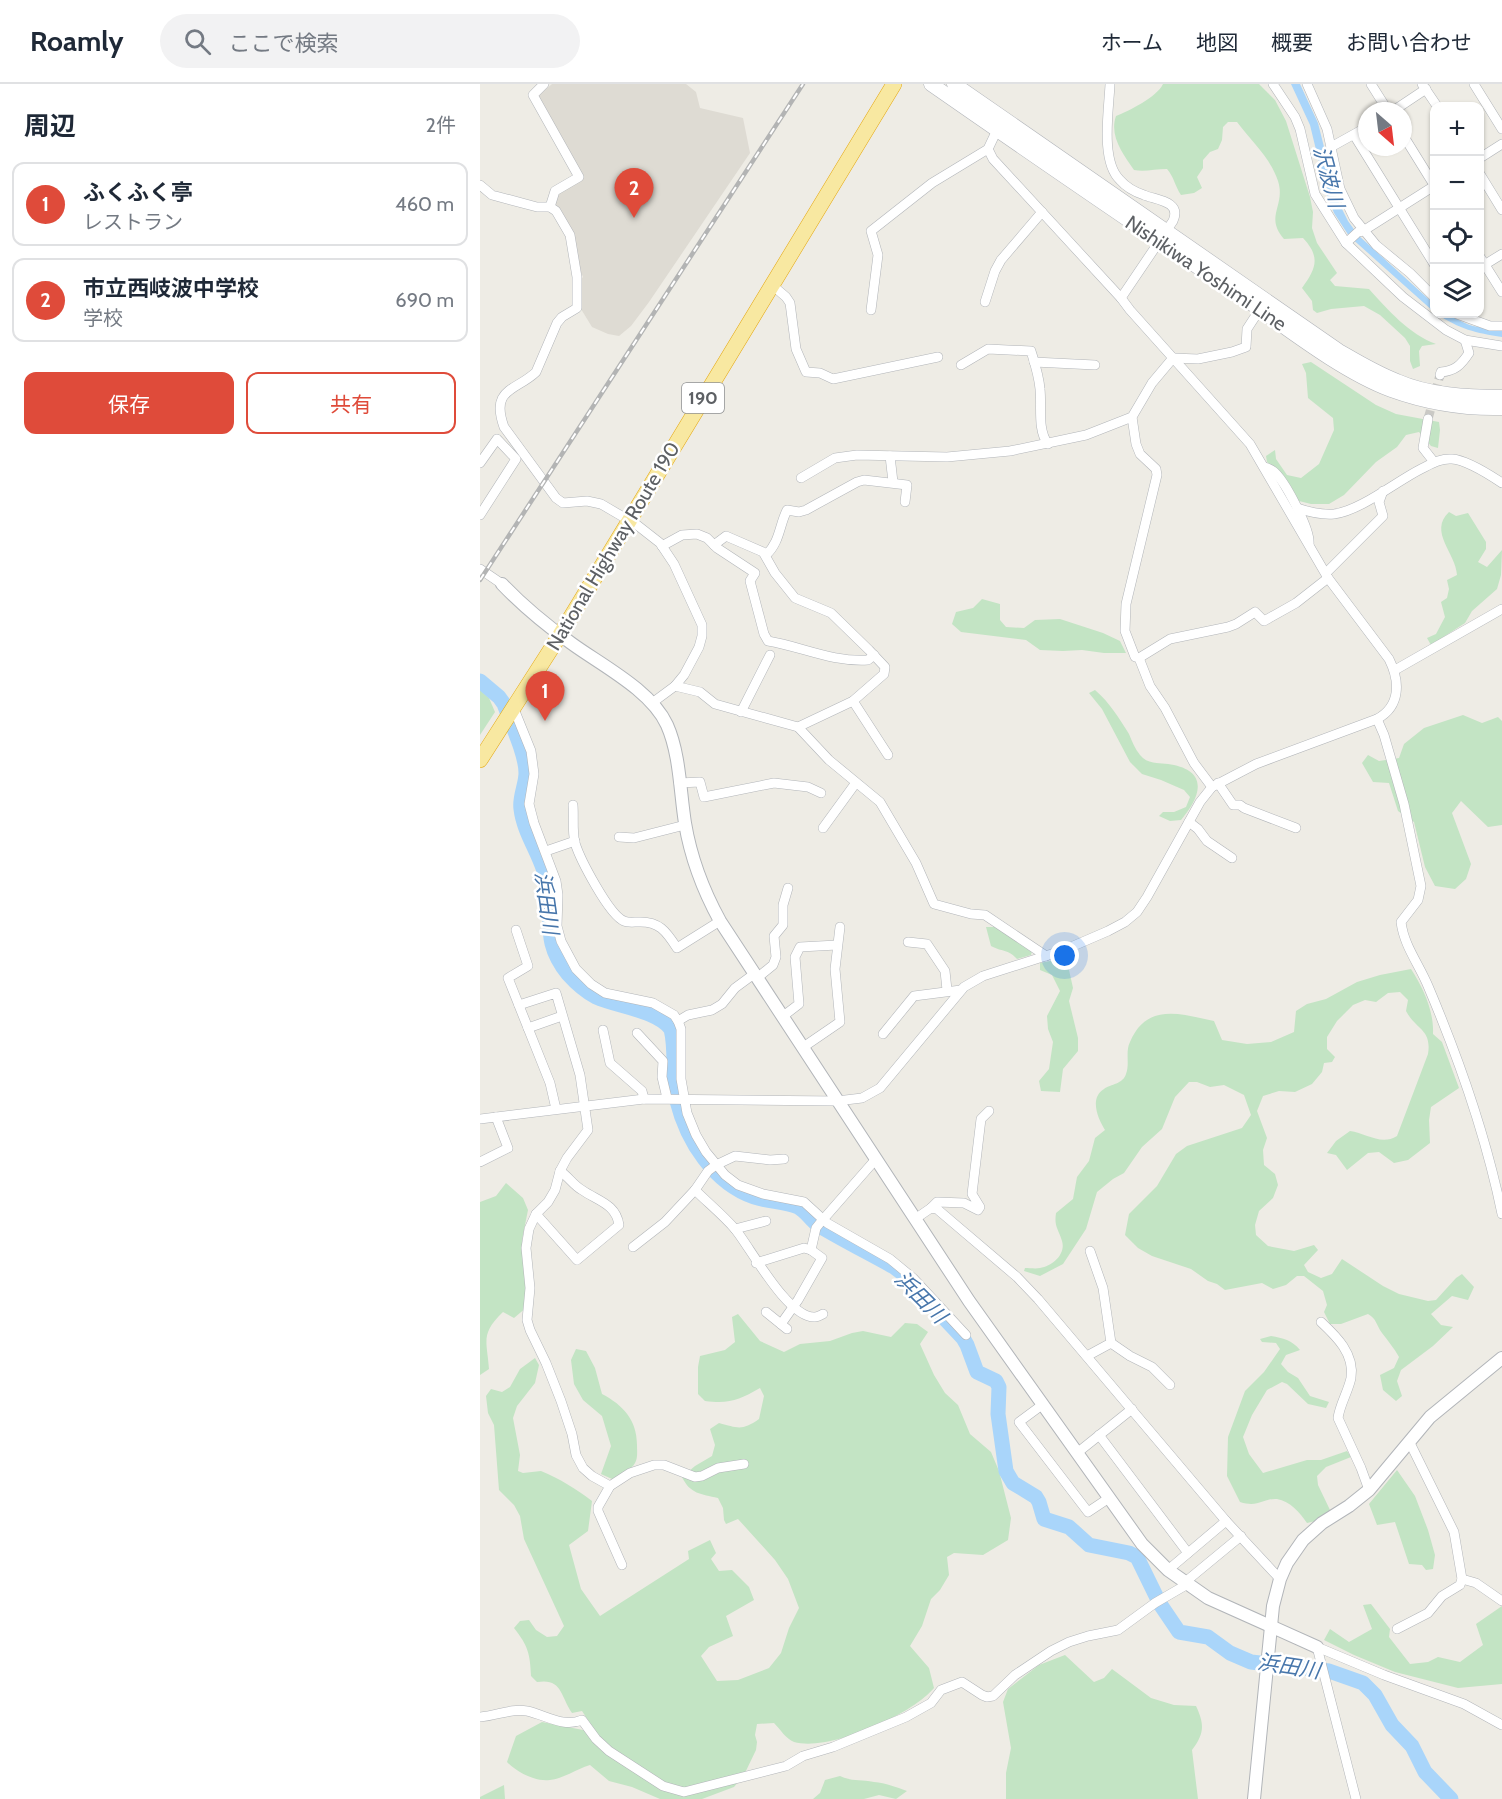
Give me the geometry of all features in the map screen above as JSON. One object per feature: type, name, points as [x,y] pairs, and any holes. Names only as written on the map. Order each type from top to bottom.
[{"type":"highway","name":"National Highway Route 190","points":[[480,759],[560,635],[894,84]]},
{"type":"main road","name":"Nishikiwa Yoshimi Line","points":[[931,84],[997,130],[1339,351],[1370,368],[1398,382],[1421,389],[1452,395],[1502,397]]},
{"type":"main road","name":"Nishikiwa Yoshimi Line","points":[[954,84],[1260,309],[1334,360],[1389,390],[1444,404],[1502,408]]},
{"type":"street","points":[[544,84],[533,95],[579,177],[555,191],[550,207]]},
{"type":"street","points":[[1110,84],[1107,133],[1110,164],[1114,173],[1119,180],[1136,192],[1168,203],[1173,207],[1175,218],[1121,298]]},
{"type":"street","points":[[1273,84],[1300,129],[1315,194],[1347,242],[1404,297],[1446,330],[1465,340],[1502,346]]},
{"type":"street","points":[[1308,84],[1323,118],[1340,189],[1360,232],[1430,293]]},
{"type":"street","points":[[1371,84],[1382,102]]},
{"type":"street","points":[[1474,84],[1502,129]]},
{"type":"street","points":[[1405,102],[1424,87],[1434,102]]},
{"type":"street","points":[[871,310],[878,255],[871,231],[932,183],[988,149],[997,130]]},
{"type":"street","points":[[1331,147],[1358,133]]},
{"type":"street","points":[[1354,135],[1430,257]]},
{"type":"street","points":[[1482,156],[1502,144]]},
{"type":"street","points":[[480,1119],[644,1098],[767,1102],[837,1101],[862,1098],[880,1088],[961,990],[983,976],[1046,956],[1108,931],[1137,912],[1148,897],[1200,802],[1215,785],[1256,764],[1377,719],[1386,714],[1396,695],[1395,670],[1327,575],[1250,444],[1121,298],[993,159],[988,149]]},
{"type":"street","points":[[1412,150],[1430,179]]},
{"type":"street","points":[[1484,182],[1502,210]]},
{"type":"street","points":[[480,185],[492,195],[537,207],[550,207],[556,211],[570,235],[577,277],[577,308],[562,316],[557,323],[536,372],[507,391],[501,404],[502,421],[509,436],[556,498],[563,502],[594,501],[637,525],[662,546],[674,564],[702,625],[699,647],[684,675],[675,687],[652,703]]},
{"type":"street","points":[[1347,242],[1430,188]]},
{"type":"street","points":[[985,302],[1001,260],[1042,212]]},
{"type":"street","points":[[1484,262],[1502,254]]},
{"type":"street","points":[[1482,264],[1502,292]]},
{"type":"street","points":[[772,285],[790,303],[796,349],[806,372],[820,373],[833,379],[938,357]]},
{"type":"street","points":[[801,478],[836,458],[857,455],[975,456],[1086,435],[1132,417],[1152,383],[1173,358],[1198,359],[1246,347],[1247,329],[1260,309]]},
{"type":"street","points":[[1468,318],[1490,326],[1502,326]]},
{"type":"street","points":[[1440,375],[1441,372],[1452,371],[1462,364],[1469,353],[1465,340]]},
{"type":"street","points":[[961,365],[988,349],[1031,351],[1040,389],[1042,436],[1048,444]]},
{"type":"street","points":[[1034,362],[1095,365]]},
{"type":"street","points":[[1132,417],[1140,454],[1156,469],[1157,475],[1129,587],[1125,611],[1127,641],[1135,657],[1139,658],[1150,686],[1165,708],[1194,763],[1233,805],[1240,805],[1296,828]]},
{"type":"street","points":[[1428,419],[1423,448],[1434,462]]},
{"type":"street","points":[[480,463],[497,439],[516,459],[480,515]]},
{"type":"street","points":[[890,456],[893,482]]},
{"type":"street","points":[[1297,508],[1319,514],[1341,513],[1434,462],[1453,459],[1502,483]]},
{"type":"street","points":[[1264,467],[1278,476],[1297,508],[1307,526],[1309,546]]},
{"type":"street","points":[[766,555],[778,538],[787,510],[799,512],[806,510],[856,482],[864,480],[907,485],[905,502]]},
{"type":"street","points":[[1139,658],[1170,639],[1228,627],[1255,612],[1264,621],[1296,603],[1327,575],[1383,516],[1379,502],[1383,490]]},
{"type":"street","points":[[662,546],[690,534],[707,538],[755,573],[750,581],[764,634],[768,641],[793,645],[818,655],[838,659],[868,660],[874,655]]},
{"type":"street","points":[[714,545],[726,536],[766,555],[775,573],[795,598],[831,613],[885,668],[884,674],[853,701],[798,727]]},
{"type":"street","points":[[480,569],[502,584],[560,635],[652,703],[666,724],[671,738],[696,869],[720,921],[969,1301],[1142,1544],[1185,1584],[1208,1598],[1384,1675],[1464,1704],[1502,1725]]},
{"type":"street","points":[[1395,670],[1502,609]]},
{"type":"street","points":[[741,712],[770,655]]},
{"type":"street","points":[[675,687],[700,692],[715,704],[798,727],[855,784],[872,794],[885,810],[916,863],[934,904],[971,914],[985,915],[1046,956]]},
{"type":"street","points":[[853,701],[888,755]]},
{"type":"street","points":[[513,710],[531,751],[534,774],[529,804],[556,881],[557,926],[561,941],[576,969],[591,984],[605,993],[653,1003],[674,1015],[681,1029],[683,1098],[696,1135],[712,1167],[738,1185],[763,1194],[804,1202],[820,1223],[902,1267],[966,1335]]},
{"type":"street","points":[[1377,719],[1384,735],[1404,804],[1421,886],[1418,900],[1401,922],[1402,934],[1428,985],[1474,1109],[1502,1214]]},
{"type":"street","points":[[679,783],[700,782],[704,797],[774,783],[808,788],[821,793]]},
{"type":"street","points":[[823,828],[855,784]]},
{"type":"street","points":[[573,805],[575,842],[601,895],[612,911],[625,922],[646,921],[657,924],[665,929],[677,948],[720,921]]},
{"type":"street","points":[[1189,822],[1207,841],[1232,858]]},
{"type":"street","points":[[619,837],[634,838],[686,825]]},
{"type":"street","points":[[546,851],[575,842]]},
{"type":"street","points":[[678,1021],[688,1015],[712,1010],[722,1004],[735,988],[773,965],[776,957],[773,941],[774,936],[783,925],[783,906],[788,888]]},
{"type":"street","points":[[802,1048],[840,1022],[835,969],[840,927]]},
{"type":"street","points":[[516,930],[528,966],[508,978],[550,1083],[556,1109]]},
{"type":"street","points":[[908,942],[927,944],[945,970],[947,990]]},
{"type":"street","points":[[782,1017],[800,1004],[795,957],[800,946],[837,945]]},
{"type":"street","points":[[883,1034],[914,996],[961,990]]},
{"type":"street","points":[[519,1005],[556,993],[580,1075],[588,1130],[567,1158],[555,1190],[548,1202],[536,1214],[529,1229],[526,1248],[530,1288],[528,1320],[530,1330],[554,1382],[572,1434],[576,1455],[583,1468],[610,1486]]},
{"type":"street","points":[[528,1028],[562,1016]]},
{"type":"street","points":[[603,1030],[610,1063],[642,1091],[644,1098]]},
{"type":"street","points":[[637,1033],[663,1061],[662,1077],[668,1098]]},
{"type":"street","points":[[915,1219],[938,1202],[964,1203],[978,1210],[980,1208],[972,1194],[981,1119],[989,1111]]},
{"type":"street","points":[[480,1162],[508,1148],[496,1117]]},
{"type":"street","points":[[633,1247],[665,1222],[695,1190],[712,1167],[735,1156],[770,1160],[784,1159]]},
{"type":"street","points":[[811,1250],[820,1223],[876,1159]]},
{"type":"street","points":[[536,1214],[577,1260],[619,1225],[617,1215],[607,1205],[580,1190],[569,1176],[560,1172]]},
{"type":"street","points":[[695,1190],[735,1229],[772,1284],[794,1306],[808,1316],[815,1317],[824,1314]]},
{"type":"street","points":[[931,1208],[942,1213],[1017,1276],[1226,1521],[1280,1579]]},
{"type":"street","points":[[735,1229],[766,1221]]},
{"type":"street","points":[[756,1263],[804,1248],[822,1258],[784,1327],[766,1312]]},
{"type":"street","points":[[1090,1251],[1103,1288],[1112,1343],[1130,1356],[1152,1367],[1170,1385]]},
{"type":"street","points":[[1321,1322],[1341,1341],[1347,1353],[1351,1378],[1338,1418],[1361,1468],[1368,1490]]},
{"type":"street","points":[[1087,1356],[1112,1343]]},
{"type":"street","points":[[1254,1799],[1270,1626],[1276,1591],[1294,1551],[1311,1532],[1368,1490],[1409,1441],[1442,1407],[1502,1358]]},
{"type":"street","points":[[1042,1405],[1020,1422],[1088,1512],[1109,1498]]},
{"type":"street","points":[[1077,1453],[1132,1409]]},
{"type":"street","points":[[1099,1435],[1188,1553]]},
{"type":"street","points":[[1397,1629],[1428,1613],[1442,1596],[1460,1585],[1462,1579],[1454,1532],[1409,1441]]},
{"type":"street","points":[[622,1565],[598,1511],[610,1486],[630,1473],[654,1465],[664,1465],[695,1477],[718,1468],[744,1464]]},
{"type":"street","points":[[1168,1570],[1226,1521]]},
{"type":"street","points":[[480,1717],[501,1712],[526,1711],[567,1723],[574,1723],[582,1719],[596,1739],[609,1751],[663,1785],[684,1792],[786,1766],[803,1756],[833,1747],[906,1717],[931,1703],[941,1690],[953,1684],[962,1682],[982,1695],[993,1696],[1015,1675],[1051,1651],[1088,1636],[1118,1630],[1185,1584],[1240,1536]]},
{"type":"street","points":[[1462,1579],[1476,1583],[1502,1601]]},
{"type":"street","points":[[1317,1647],[1356,1799]]},
{"type":"shaded area","points":[[552,84],[686,84],[696,92],[700,108],[743,118],[750,153],[649,302],[631,326],[619,336],[592,327],[581,309],[580,280],[583,277],[553,202],[557,192],[579,179],[537,97]]},
{"type":"green space","points":[[1163,84],[1259,84],[1275,100],[1286,121],[1310,197],[1313,212],[1312,228],[1317,243],[1337,273],[1330,280],[1335,286],[1369,289],[1408,328],[1436,344],[1422,346],[1419,351],[1420,366],[1413,369],[1410,361],[1410,346],[1405,338],[1380,315],[1364,306],[1331,309],[1317,313],[1313,310],[1312,301],[1302,288],[1313,269],[1312,251],[1303,238],[1284,239],[1278,231],[1275,217],[1280,190],[1275,172],[1237,122],[1228,122],[1223,127],[1222,140],[1218,149],[1210,152],[1203,160],[1203,168],[1197,177],[1202,188],[1194,193],[1181,195],[1167,169],[1134,170],[1116,138],[1114,123],[1116,116],[1149,99]]},
{"type":"green space","points":[[1311,362],[1376,405],[1396,414],[1439,422],[1438,448],[1431,446],[1419,432],[1406,435],[1397,447],[1376,462],[1344,495],[1329,504],[1299,501],[1283,477],[1267,462],[1266,456],[1275,450],[1276,459],[1287,475],[1301,478],[1319,464],[1334,430],[1333,418],[1308,398],[1306,373],[1302,364]]},
{"type":"green space","points":[[1449,512],[1456,516],[1468,513],[1486,542],[1486,549],[1478,562],[1487,567],[1502,550],[1501,575],[1497,589],[1472,611],[1465,623],[1431,645],[1427,638],[1436,634],[1445,617],[1441,602],[1447,598],[1449,589],[1447,580],[1457,575],[1456,567],[1442,535],[1443,520]]},
{"type":"green space","points":[[982,599],[1000,604],[1000,620],[1006,627],[1024,628],[1035,620],[1060,619],[1120,641],[1126,653],[1040,650],[1026,640],[961,632],[952,624],[956,612],[973,608]]},
{"type":"green space","points":[[480,690],[489,698],[495,712],[480,735]]},
{"type":"green space","points":[[1095,690],[1114,711],[1140,755],[1147,761],[1185,769],[1197,780],[1198,788],[1193,804],[1181,820],[1170,821],[1159,816],[1163,812],[1174,812],[1186,807],[1190,797],[1184,790],[1142,774],[1130,762],[1102,709],[1089,693]]},
{"type":"green space","points":[[1463,715],[1482,723],[1498,717],[1502,721],[1502,825],[1488,827],[1461,801],[1452,813],[1471,864],[1466,879],[1455,889],[1435,886],[1425,867],[1414,822],[1398,811],[1389,783],[1373,782],[1362,763],[1368,755],[1379,761],[1399,758],[1404,744],[1424,728]]},
{"type":"green space","points":[[986,927],[998,927],[1032,951],[1031,955],[1017,959],[1008,952],[991,946]]},
{"type":"green space","points":[[1060,959],[1069,970],[1073,988],[1069,1001],[1078,1038],[1078,1051],[1063,1069],[1060,1092],[1041,1091],[1039,1081],[1049,1069],[1053,1042],[1048,1029],[1047,1016],[1060,991],[1052,975],[1040,970],[1040,963]]},
{"type":"green space","points":[[1411,969],[1427,1000],[1432,1016],[1433,1034],[1442,1042],[1459,1088],[1431,1107],[1430,1143],[1408,1160],[1394,1163],[1379,1152],[1368,1153],[1347,1170],[1336,1155],[1327,1153],[1336,1141],[1350,1131],[1385,1140],[1397,1136],[1429,1046],[1425,1034],[1406,1011],[1408,1000],[1400,992],[1388,993],[1376,1002],[1365,1000],[1353,1005],[1337,1021],[1327,1037],[1327,1049],[1335,1057],[1332,1062],[1324,1063],[1322,1072],[1312,1084],[1295,1092],[1279,1091],[1263,1096],[1257,1111],[1267,1138],[1263,1150],[1264,1165],[1275,1174],[1278,1185],[1273,1198],[1259,1211],[1255,1225],[1256,1235],[1268,1246],[1294,1251],[1314,1245],[1318,1250],[1304,1265],[1308,1272],[1321,1278],[1332,1274],[1342,1259],[1399,1294],[1428,1301],[1436,1300],[1462,1274],[1474,1287],[1468,1300],[1452,1296],[1431,1314],[1441,1325],[1453,1327],[1433,1346],[1401,1370],[1397,1381],[1402,1396],[1396,1401],[1383,1390],[1380,1375],[1394,1368],[1399,1357],[1375,1320],[1368,1314],[1341,1324],[1330,1324],[1324,1312],[1327,1305],[1323,1291],[1304,1276],[1297,1276],[1286,1285],[1273,1289],[1262,1283],[1225,1290],[1191,1269],[1152,1256],[1138,1248],[1125,1235],[1129,1214],[1157,1186],[1176,1154],[1187,1146],[1242,1128],[1251,1115],[1244,1095],[1224,1085],[1210,1087],[1197,1082],[1189,1082],[1175,1097],[1162,1129],[1142,1147],[1124,1173],[1097,1192],[1086,1229],[1063,1264],[1040,1276],[1024,1271],[1025,1268],[1045,1267],[1060,1255],[1063,1246],[1056,1225],[1056,1213],[1073,1199],[1077,1177],[1089,1161],[1095,1138],[1105,1130],[1096,1109],[1097,1098],[1104,1089],[1120,1082],[1124,1077],[1130,1042],[1137,1029],[1146,1021],[1166,1014],[1189,1016],[1214,1021],[1222,1040],[1247,1044],[1271,1042],[1294,1032],[1296,1011],[1307,1004],[1326,999],[1357,982]]},
{"type":"green space","points":[[506,1183],[523,1198],[528,1210],[522,1240],[527,1307],[514,1318],[503,1312],[491,1326],[486,1344],[489,1369],[480,1375],[480,1202],[496,1196]]},
{"type":"green space","points":[[738,1314],[760,1341],[784,1352],[800,1344],[830,1341],[863,1331],[891,1337],[905,1323],[917,1324],[928,1332],[920,1344],[934,1375],[945,1393],[958,1405],[970,1434],[991,1452],[999,1471],[1011,1518],[1008,1540],[983,1555],[954,1553],[947,1557],[949,1575],[931,1599],[922,1626],[910,1646],[929,1668],[934,1688],[889,1720],[828,1742],[809,1744],[791,1741],[774,1723],[757,1724],[756,1750],[744,1775],[734,1787],[702,1799],[660,1799],[632,1787],[609,1781],[590,1765],[555,1779],[544,1780],[527,1776],[507,1762],[516,1736],[542,1722],[583,1730],[590,1723],[582,1711],[572,1713],[556,1685],[545,1681],[537,1682],[531,1676],[527,1650],[514,1628],[520,1621],[529,1620],[536,1630],[547,1637],[557,1636],[564,1626],[524,1539],[520,1516],[514,1505],[499,1490],[494,1425],[488,1413],[486,1396],[491,1389],[502,1392],[510,1387],[520,1369],[535,1358],[539,1365],[535,1383],[517,1406],[513,1418],[520,1455],[518,1471],[523,1473],[541,1471],[567,1484],[592,1501],[588,1531],[569,1545],[581,1589],[600,1616],[689,1559],[688,1551],[710,1540],[716,1553],[711,1559],[719,1571],[732,1570],[749,1587],[754,1600],[726,1616],[733,1636],[709,1647],[701,1656],[717,1681],[738,1680],[769,1668],[781,1653],[789,1628],[799,1608],[788,1579],[775,1560],[738,1519],[726,1524],[723,1508],[718,1498],[692,1490],[682,1477],[712,1456],[715,1445],[710,1429],[719,1423],[744,1427],[759,1419],[764,1396],[760,1388],[740,1398],[721,1402],[705,1401],[698,1394],[700,1356],[725,1350],[735,1342],[732,1317]]},
{"type":"green space","points":[[1271,1336],[1287,1340],[1300,1350],[1286,1355],[1281,1364],[1298,1378],[1310,1396],[1329,1402],[1326,1408],[1308,1404],[1282,1382],[1267,1390],[1252,1415],[1243,1437],[1249,1454],[1263,1473],[1307,1460],[1321,1460],[1347,1451],[1351,1457],[1326,1467],[1317,1476],[1318,1485],[1330,1510],[1320,1520],[1307,1523],[1294,1508],[1282,1500],[1272,1499],[1252,1504],[1240,1502],[1227,1476],[1228,1437],[1245,1391],[1264,1372],[1280,1349],[1276,1343],[1262,1342],[1260,1339]]},
{"type":"green space","points":[[576,1349],[586,1351],[595,1368],[602,1394],[622,1408],[634,1428],[637,1445],[636,1461],[628,1471],[612,1479],[601,1474],[611,1446],[602,1416],[583,1400],[574,1384],[571,1360]]},
{"type":"green space","points":[[1397,1470],[1415,1496],[1428,1530],[1435,1555],[1433,1569],[1426,1570],[1422,1565],[1409,1564],[1395,1522],[1377,1525],[1369,1504]]},
{"type":"green space","points":[[1371,1604],[1390,1629],[1389,1637],[1410,1664],[1428,1662],[1438,1657],[1460,1662],[1483,1645],[1476,1624],[1502,1606],[1502,1684],[1458,1688],[1395,1672],[1324,1640],[1330,1629],[1349,1642],[1372,1629],[1363,1605]]},
{"type":"green space","points":[[1065,1655],[1094,1682],[1104,1678],[1112,1669],[1151,1698],[1174,1705],[1196,1706],[1202,1724],[1201,1734],[1192,1750],[1198,1799],[1006,1799],[1006,1773],[1011,1748],[1003,1702],[1008,1689],[1039,1665]]},
{"type":"green space","points":[[840,1776],[853,1780],[883,1783],[907,1791],[896,1799],[879,1795],[864,1799],[813,1799],[820,1793],[825,1780]]},
{"type":"green space","points":[[504,1785],[505,1799],[480,1799],[480,1797]]},
{"type":"water","name":"沢波川","points":[[1291,84],[1300,84],[1318,123],[1337,199],[1348,221],[1358,235],[1430,300],[1430,308],[1349,236],[1334,213],[1327,195],[1310,125]]},
{"type":"water","points":[[1444,318],[1455,318],[1473,326],[1502,330],[1502,337],[1468,330]]},
{"type":"waterway","name":"浜田川","points":[[480,681],[504,704],[524,757],[526,773],[521,809],[526,829],[546,877],[550,932],[560,963],[577,984],[596,997],[647,1013],[671,1029],[677,1101],[688,1131],[704,1159],[726,1182],[754,1197],[798,1207],[818,1225],[902,1273],[963,1338],[977,1372],[996,1381],[999,1387],[998,1414],[1006,1471],[1013,1483],[1036,1497],[1044,1519],[1069,1527],[1089,1545],[1129,1553],[1137,1557],[1160,1604],[1179,1632],[1208,1637],[1230,1653],[1251,1662],[1329,1671],[1363,1683],[1375,1695],[1392,1725],[1412,1746],[1425,1772],[1451,1799]]},
{"type":"tunnel","points":[[1428,419],[1440,375]]},
{"type":"railway","points":[[480,580],[803,84]]},
{"type":"place","name":"市立西岐波中学校","points":[[634,218]]},
{"type":"place","name":"ふくふく亭","points":[[545,721]]}]
